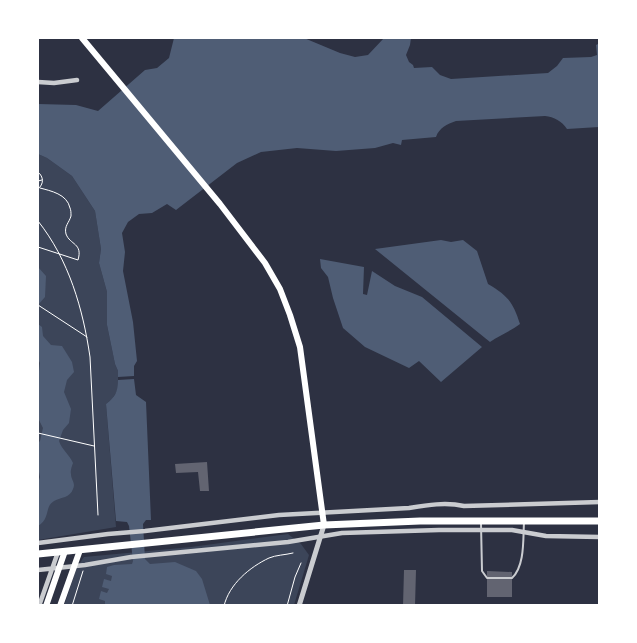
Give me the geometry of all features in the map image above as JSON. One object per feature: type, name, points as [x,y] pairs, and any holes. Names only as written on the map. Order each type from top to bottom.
[{"type":"main road","points":[[82,38],[220,204],[265,263],[280,289],[300,347],[324,525]]},
{"type":"main road","points":[[38,554],[324,525],[481,521],[600,521]]},
{"type":"main road","points":[[60,606],[80,550]]},
{"type":"main road","points":[[46,606],[61,551]]},
{"type":"street","points":[[38,82],[54,83],[77,80]]},
{"type":"street","points":[[38,543],[279,514],[453,504],[464,506],[600,502]]},
{"type":"street","points":[[299,606],[324,525]]},
{"type":"street","points":[[38,570],[74,567],[131,557],[288,542],[342,533],[512,530],[546,536],[600,537]]},
{"type":"street","points":[[39,606],[55,568]]},
{"type":"lane","points":[[481,521],[482,571],[488,578],[512,578],[517,574],[521,563],[524,521]]},
{"type":"path","points":[[38,172],[43,180],[39,189],[60,194],[69,203],[71,215],[65,228],[66,236],[79,249],[78,260],[38,247]]},
{"type":"path","points":[[38,181],[43,180]]},
{"type":"path","points":[[38,221],[73,284],[87,337],[90,358],[98,515]]},
{"type":"path","points":[[38,305],[87,337]]},
{"type":"path","points":[[38,433],[95,446]]},
{"type":"path","points":[[224,606],[225,599],[231,588],[256,566],[270,558],[293,553]]},
{"type":"path","points":[[287,606],[301,563]]},
{"type":"shaded area","points":[[174,38],[304,38],[355,57],[368,55],[384,38],[411,38],[406,55],[414,68],[432,67],[440,75],[451,79],[548,73],[563,58],[597,55],[596,45],[599,44],[599,127],[567,129],[558,120],[545,116],[456,121],[439,131],[436,137],[402,140],[401,145],[393,143],[375,148],[336,151],[297,148],[261,152],[237,163],[176,210],[167,204],[152,213],[139,214],[128,222],[122,233],[125,252],[123,271],[133,322],[137,361],[134,366],[134,376],[118,377],[107,325],[107,292],[99,263],[101,249],[95,211],[72,176],[47,158],[38,154],[38,104],[76,105],[98,111],[145,70],[157,68],[169,58]]},
{"type":"shaded area","points":[[38,154],[47,158],[72,176],[95,211],[101,249],[99,263],[107,292],[107,325],[118,371],[118,389],[112,399],[106,404],[116,527],[38,540]]},
{"type":"shaded area","points":[[441,240],[451,242],[463,240],[477,251],[488,284],[509,300],[520,324],[490,342],[375,249]]},
{"type":"shaded area","points":[[320,259],[364,267],[363,294],[367,295],[372,271],[395,286],[422,297],[482,347],[441,382],[419,361],[409,368],[365,347],[343,328],[328,277],[321,268]]},
{"type":"shaded area","points":[[38,267],[46,276],[45,297],[38,305]]},
{"type":"shaded area","points":[[38,324],[42,327],[43,336],[51,345],[62,346],[72,362],[74,372],[67,380],[64,392],[71,409],[69,423],[63,430],[59,441],[73,463],[71,473],[74,487],[70,494],[51,503],[45,520],[38,526],[38,483],[40,477],[38,471],[38,443],[43,428],[38,418],[38,372],[40,363],[38,359]]},
{"type":"shaded area","points":[[134,379],[136,395],[146,402],[151,520],[146,520],[143,524],[145,559],[150,564],[175,562],[196,571],[202,579],[210,605],[98,606],[98,604],[105,605],[105,601],[99,599],[101,591],[107,593],[109,589],[102,587],[104,579],[111,581],[112,576],[106,574],[107,567],[132,564],[133,561],[129,526],[127,522],[116,521],[106,404],[115,394],[118,380]]},
{"type":"shaded area","points":[[288,534],[301,544],[309,555],[294,605],[64,606],[77,567],[84,557],[191,547]]},
{"type":"building","points":[[207,462],[209,491],[200,491],[198,472],[176,473],[175,464]]},
{"type":"building","points":[[404,570],[416,570],[415,606],[403,606]]},
{"type":"building","points":[[487,571],[512,572],[512,597],[487,597]]}]
